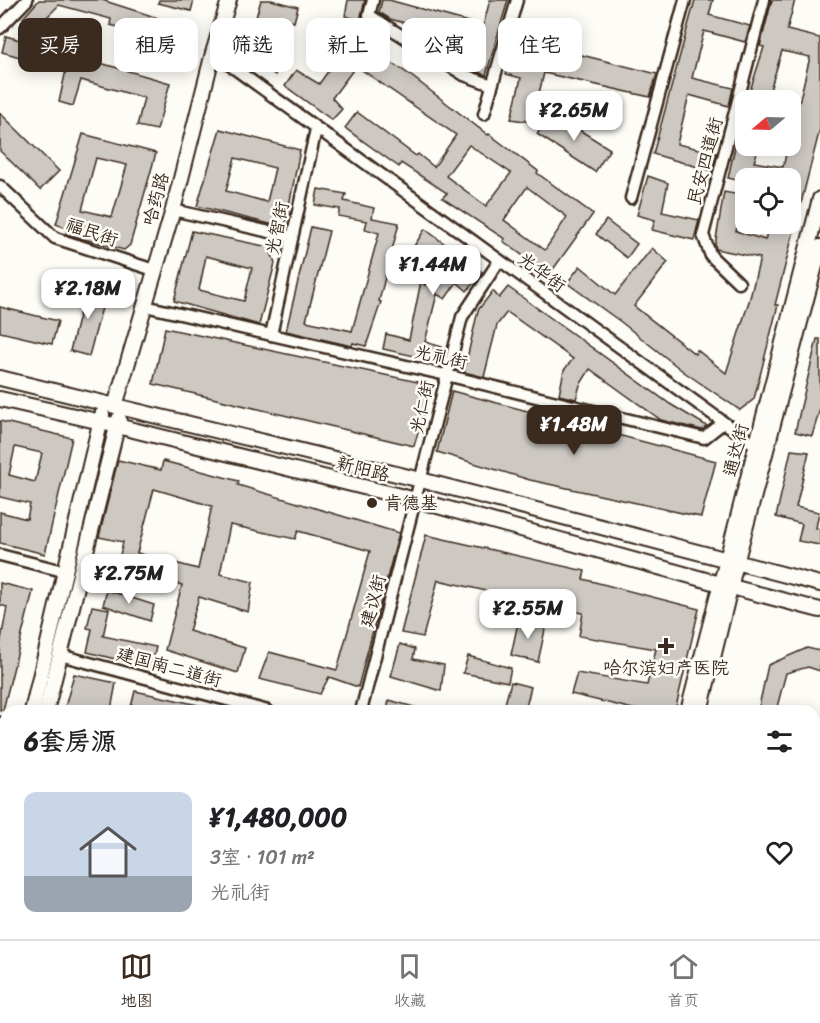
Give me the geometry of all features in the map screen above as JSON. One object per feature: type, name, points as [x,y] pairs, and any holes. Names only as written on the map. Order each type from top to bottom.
[{"type":"main road","name":"哈药路","points":[[224,18],[229,0]]},
{"type":"main road","name":"哈药路","points":[[34,705],[101,422],[114,406],[145,306],[173,210],[210,65]]},
{"type":"main road","name":"通达街","points":[[690,705],[725,586],[820,199]]},
{"type":"main road","name":"通达街","points":[[760,449],[820,247]]},
{"type":"main road","name":"新阳路","points":[[0,378],[421,480],[820,584]]},
{"type":"main road","name":"新阳路","points":[[0,399],[416,500],[725,586],[820,610]]},
{"type":"main road","name":"哈药路","points":[[48,705],[117,427],[114,406]]},
{"type":"main road","name":"通达街","points":[[701,705],[725,586]]},
{"type":"street","points":[[0,28],[27,0]]},
{"type":"street","points":[[373,0],[369,15],[464,75],[492,85]]},
{"type":"street","points":[[484,114],[517,0]]},
{"type":"street","points":[[631,198],[685,0]]},
{"type":"street","name":"民安四道街","points":[[739,283],[711,256],[703,235],[765,0]]},
{"type":"street","name":"光华街","points":[[239,72],[760,449]]},
{"type":"street","name":"光智街","points":[[271,335],[316,129]]},
{"type":"street","name":"福民街","points":[[0,186],[55,237],[154,270]]},
{"type":"street","points":[[173,210],[292,237]]},
{"type":"street","name":"光仁街","points":[[416,500],[462,317],[499,261]]},
{"type":"street","name":"光礼街","points":[[145,306],[446,375],[704,438],[723,423]]},
{"type":"street","name":"建议街","points":[[363,705],[416,500]]},
{"type":"street","points":[[0,555],[67,572]]},
{"type":"street","name":"建国南二道街","points":[[60,655],[246,705]]},
{"type":"building","points":[[39,0],[102,0],[158,18],[114,18],[114,26],[110,25],[111,19],[59,5],[46,18],[23,18]]},
{"type":"building","points":[[159,0],[194,0],[191,11],[158,3]]},
{"type":"building","points":[[261,0],[271,0],[298,7],[294,22],[294,18],[272,16],[271,18],[256,18]]},
{"type":"building","points":[[348,0],[365,0],[360,18],[345,16]]},
{"type":"building","points":[[382,0],[389,0],[454,18],[402,18],[402,22],[390,19],[379,12]]},
{"type":"building","points":[[490,0],[508,0],[503,18],[498,18],[498,34],[486,75],[478,72],[486,72],[485,18]]},
{"type":"building","points":[[695,0],[713,0],[709,15],[750,26],[745,42],[704,31],[692,78],[733,88],[729,106],[689,95],[677,144],[717,153],[712,171],[653,154]]},
{"type":"building","points":[[772,0],[795,0],[787,30],[820,38],[820,129],[801,203],[801,168],[735,168],[735,180],[728,178],[735,146],[735,156],[756,156],[754,162],[783,167],[786,156],[801,156],[801,95],[810,57],[782,51],[770,90],[750,90],[764,47],[760,46]]},
{"type":"building","points":[[6,36],[18,39],[18,56],[2,52]]},
{"type":"building","points":[[582,55],[657,74],[650,97],[544,73],[532,122],[511,119],[521,78],[506,74],[507,72],[582,72]]},
{"type":"building","points":[[390,62],[593,214],[549,275],[503,241],[505,239],[442,198],[447,193],[401,163],[399,167],[345,128],[357,112],[434,167],[456,135],[365,72],[390,72]],"holes":[[[469,145],[511,173],[486,206],[446,176]],[[527,187],[567,217],[545,250],[504,220]]]},
{"type":"building","points":[[102,64],[114,67],[114,72],[132,72],[170,83],[157,130],[137,126],[144,98],[81,80],[73,106],[59,102],[66,72],[102,72]]},
{"type":"building","points":[[296,70],[319,84],[328,72],[352,72],[332,98],[342,109],[332,120],[285,86]]},
{"type":"building","points":[[0,113],[59,171],[40,190],[0,151]]},
{"type":"building","points":[[552,113],[610,149],[595,172],[537,134]]},
{"type":"building","points":[[220,129],[300,150],[286,221],[278,226],[197,206]],"holes":[[[235,158],[275,168],[267,202],[226,191]]]},
{"type":"building","points":[[83,134],[156,153],[130,245],[124,250],[66,234],[67,228],[56,224]],"holes":[[[96,158],[127,165],[112,217],[82,210]]]},
{"type":"building","points":[[648,176],[668,183],[662,212],[699,220],[694,240],[652,230],[655,220],[637,215]]},
{"type":"building","points":[[318,189],[346,194],[344,201],[374,208],[372,218],[399,223],[379,301],[381,302],[366,346],[353,343],[352,346],[286,331],[311,227],[329,231],[306,321],[352,331],[379,233],[365,229],[367,221],[338,216],[340,209],[315,205]]},
{"type":"building","points":[[724,192],[735,194],[735,234],[746,234],[765,240],[766,234],[793,234],[754,399],[740,410],[684,372],[567,283],[580,266],[615,295],[652,248],[668,262],[634,306],[695,354],[697,350],[726,373],[760,258],[716,249]]},
{"type":"building","points":[[606,220],[637,244],[627,258],[596,234]]},
{"type":"building","points":[[425,229],[482,272],[467,291],[457,282],[445,299],[437,294],[425,342],[442,347],[436,361],[383,349],[386,334],[409,340],[421,281],[425,285],[441,264],[414,246]]},
{"type":"building","points":[[192,231],[269,247],[275,263],[259,325],[174,301]],"holes":[[[206,256],[252,268],[244,301],[199,290]]]},
{"type":"building","points":[[87,284],[107,289],[89,356],[70,351]]},
{"type":"building","points":[[508,287],[670,404],[707,426],[702,430],[661,420],[590,369],[580,385],[576,399],[559,395],[564,370],[573,359],[507,312],[497,325],[484,377],[464,372],[478,310],[493,291],[499,298]]},
{"type":"building","points":[[0,307],[58,321],[52,344],[0,332]]},
{"type":"building","points":[[165,328],[432,385],[414,446],[153,384]]},
{"type":"building","points":[[817,339],[820,339],[820,409],[812,436],[795,432]]},
{"type":"building","points":[[452,391],[716,461],[701,517],[530,480],[437,452]]},
{"type":"building","points":[[0,421],[72,438],[45,554],[0,543],[0,512],[27,519],[30,504],[0,497]],"holes":[[[15,447],[42,453],[35,482],[9,475]]]},
{"type":"building","points":[[791,450],[809,452],[796,507],[819,512],[816,528],[820,529],[820,545],[798,541],[802,524],[776,517]]},
{"type":"building","points":[[118,460],[161,470],[163,461],[239,481],[238,485],[399,533],[358,687],[329,677],[320,694],[259,679],[269,652],[337,670],[370,551],[298,531],[295,539],[230,525],[220,574],[253,582],[248,612],[199,597],[189,631],[245,648],[238,673],[165,650],[182,585],[117,568],[123,542],[99,537]],"holes":[[[154,489],[212,506],[198,569],[137,553]]]},
{"type":"building","points":[[426,535],[585,571],[583,579],[699,609],[676,705],[616,705],[571,694],[577,673],[647,685],[656,649],[579,636],[583,613],[438,580],[423,637],[401,633]]},
{"type":"building","points":[[0,583],[33,591],[4,705],[0,705],[0,645],[7,607],[0,605]]},
{"type":"building","points":[[107,590],[154,605],[150,621],[103,605]]},
{"type":"building","points":[[92,606],[109,609],[103,636],[156,647],[151,668],[87,652],[92,629],[87,628]]},
{"type":"building","points":[[519,618],[546,625],[538,662],[511,655]]},
{"type":"building","points":[[400,644],[415,649],[413,659],[444,665],[441,691],[391,676]]},
{"type":"building","points":[[807,648],[820,651],[820,671],[808,667],[786,673],[778,705],[759,705],[768,665]]},
{"type":"building","points":[[468,656],[511,668],[508,682],[463,673]]},
{"type":"building","points":[[74,674],[116,683],[112,705],[66,705]]},
{"type":"building","points":[[511,682],[531,687],[526,705],[505,705]]},
{"type":"building","points":[[135,691],[198,705],[132,705]]},
{"type":"building","points":[[389,700],[407,705],[388,705]]},
{"type":"place","name":"肯德基","points":[[372,503]]},
{"type":"place","name":"哈尔滨妇产医院","points":[[666,646]]}]
